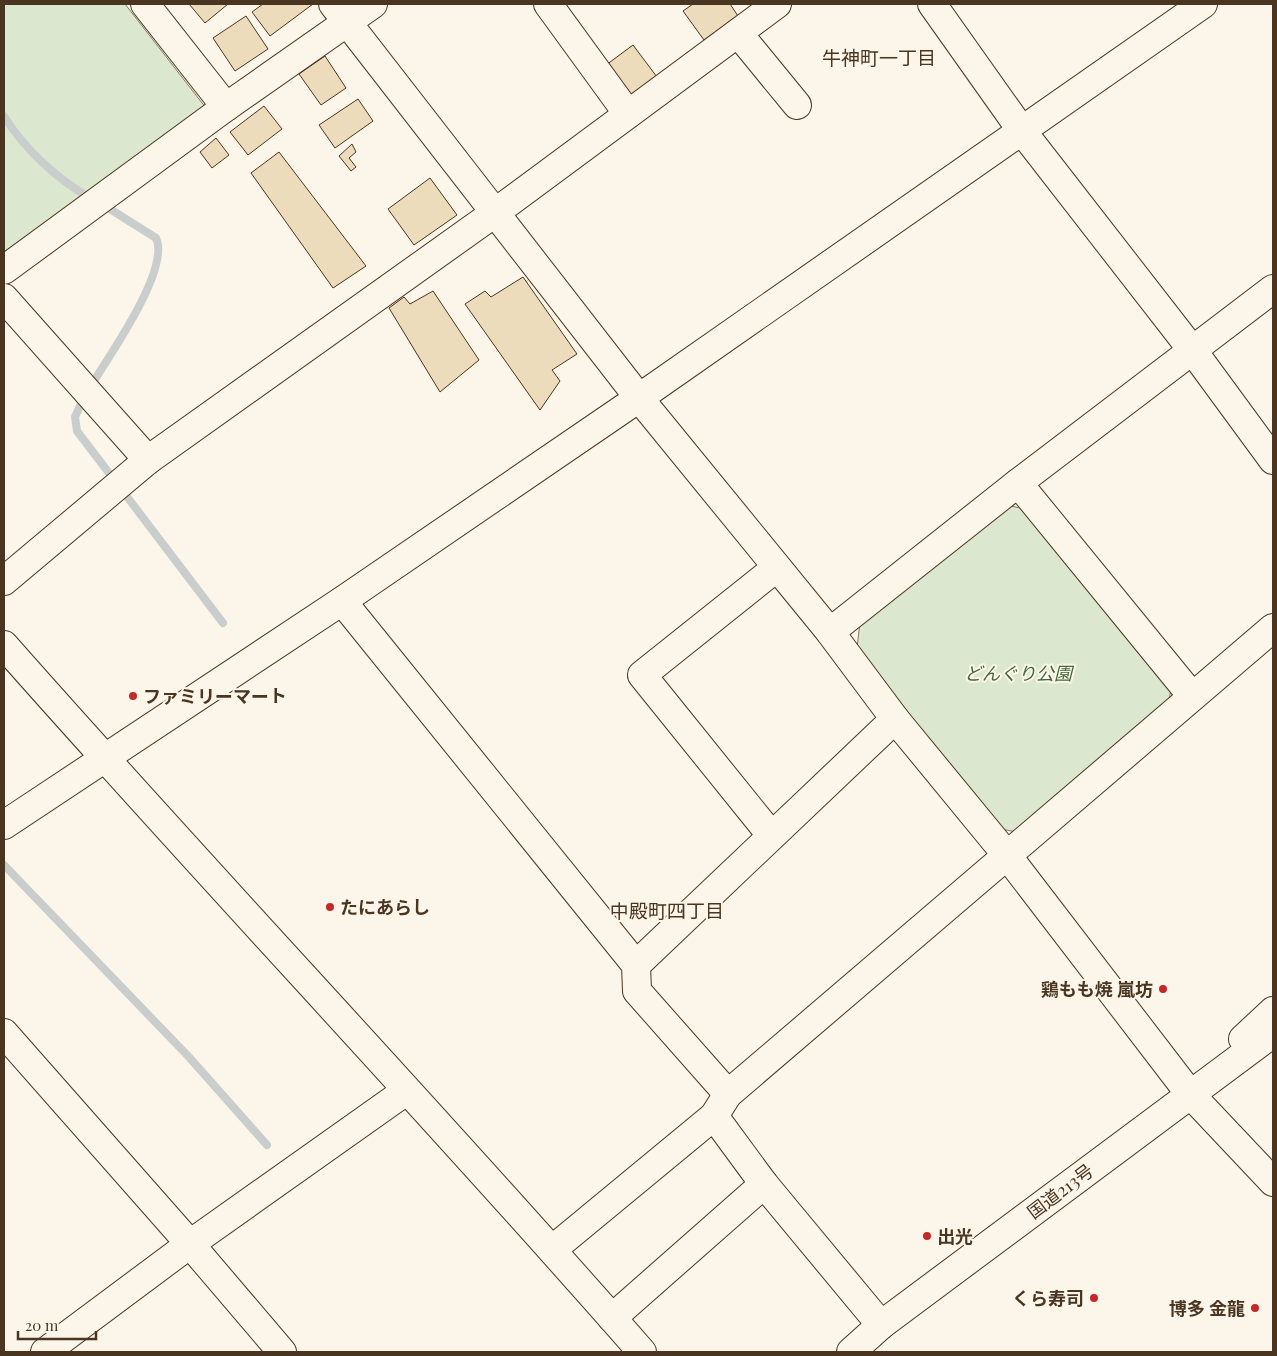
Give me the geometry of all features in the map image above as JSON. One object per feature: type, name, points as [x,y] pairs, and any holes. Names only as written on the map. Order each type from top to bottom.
[{"type":"main road","points":[[145,4],[226,107]]},
{"type":"main road","points":[[4,270],[226,107],[340,13],[373,4]]},
{"type":"main road","points":[[548,4],[628,114]]},
{"type":"main road","points":[[4,581],[148,460],[496,212],[777,4]]},
{"type":"main road","points":[[932,4],[1022,131],[1193,351],[1273,460]]},
{"type":"main road","points":[[4,825],[103,757],[342,601],[639,398],[1022,131],[1190,8]]},
{"type":"main road","points":[[340,13],[639,398],[830,632],[895,719],[1006,854],[1190,1094],[1273,1182]]},
{"type":"main road","points":[[738,33],[797,106]]},
{"type":"main road","points":[[830,632],[1018,483],[1273,288]]},
{"type":"main road","points":[[4,298],[148,460]]},
{"type":"main road","points":[[1018,483],[1192,696]]},
{"type":"main road","points":[[771,835],[642,675],[776,568]]},
{"type":"main road","points":[[342,601],[636,965],[638,991],[728,1094]]},
{"type":"main road","points":[[553,1249],[714,1116],[728,1094],[1006,854],[1273,628]]},
{"type":"main road","points":[[4,645],[406,1091],[553,1249],[642,1352]]},
{"type":"main road","points":[[636,965],[895,719]]},
{"type":"main road","points":[[1190,1094],[1273,1011]]},
{"type":"main road","points":[[4,1033],[190,1244],[282,1352]]},
{"type":"main road","name":"国道213号","points":[[851,1352],[881,1324],[1273,1033]]},
{"type":"main road","points":[[44,1352],[190,1244],[406,1091]]},
{"type":"main road","points":[[714,1116],[764,1184],[881,1324]]},
{"type":"main road","points":[[612,1318],[764,1184]]},
{"type":"green space","points":[[4,4],[125,4],[206,108],[4,252]]},
{"type":"green space","name":"どんぐり公園","points":[[1007,505],[1033,511],[1171,689],[1167,711],[1021,833],[997,828],[857,648],[860,622]]},
{"type":"building","points":[[189,4],[228,4],[205,23]]},
{"type":"building","points":[[263,4],[313,4],[270,36],[252,12]]},
{"type":"building","points":[[693,4],[730,4],[738,16],[704,40],[683,11]]},
{"type":"building","points":[[246,16],[268,49],[235,71],[213,38]]},
{"type":"building","points":[[633,45],[660,81],[624,107],[598,71]]},
{"type":"building","points":[[325,56],[346,88],[321,105],[299,74]]},
{"type":"building","points":[[358,99],[373,121],[335,148],[319,125]]},
{"type":"building","points":[[264,106],[282,129],[248,155],[230,132]]},
{"type":"building","points":[[216,138],[229,155],[212,168],[200,152]]},
{"type":"building","points":[[352,144],[356,152],[349,158],[356,167],[351,171],[339,156]]},
{"type":"building","points":[[279,152],[366,266],[333,288],[251,173]]},
{"type":"building","points":[[430,178],[457,215],[414,245],[388,209]]},
{"type":"building","points":[[523,277],[577,354],[552,370],[560,381],[540,410],[465,304],[485,291],[491,297]]},
{"type":"building","points":[[433,291],[479,360],[440,392],[389,308],[404,297],[410,304]]},
{"type":"waterway","points":[[4,116],[21,140],[43,163],[67,183],[92,199]]},
{"type":"waterway","points":[[90,387],[135,313],[155,270],[158,252],[156,238],[102,204]]},
{"type":"waterway","points":[[84,397],[75,417],[77,431],[223,623]]},
{"type":"waterway","points":[[4,865],[188,1056],[267,1145]]},
{"type":"place","name":"ファミリーマート","points":[[133,696]]},
{"type":"place","name":"たにあらし","points":[[330,907]]},
{"type":"place","name":"鶏もも焼 嵐坊","points":[[1163,989]]},
{"type":"place","name":"出光","points":[[927,1236]]},
{"type":"place","name":"くら寿司","points":[[1094,1298]]},
{"type":"place","name":"博多 金龍","points":[[1255,1308]]},
{"type":"district","name":"牛神町一丁目","points":[[879,57]]},
{"type":"district","name":"中殿町四丁目","points":[[667,910]]}]
